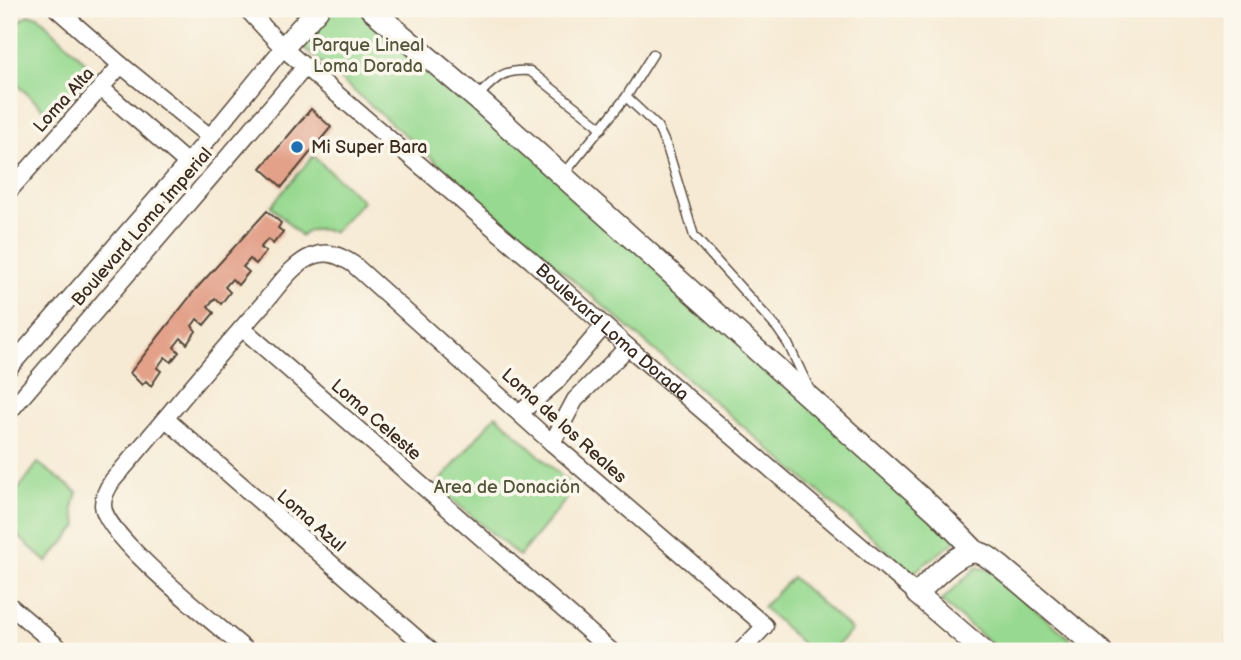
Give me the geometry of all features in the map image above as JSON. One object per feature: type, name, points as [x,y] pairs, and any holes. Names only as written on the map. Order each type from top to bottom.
[{"type":"street","points":[[57,9],[210,137]]},
{"type":"street","name":"Boulevard Loma Dorada","points":[[247,9],[283,48],[983,651]]},
{"type":"street","points":[[283,48],[318,9]]},
{"type":"street","points":[[371,9],[476,99],[980,553],[1101,651]]},
{"type":"street","name":"Boulevard Loma Imperial","points":[[9,368],[210,137],[283,48]]},
{"type":"street","name":"Loma Alta","points":[[9,191],[121,65]]},
{"type":"street","name":"Boulevard Loma Imperial","points":[[9,412],[305,67]]},
{"type":"street","points":[[101,88],[187,163]]},
{"type":"street","name":"Loma de los Reales","points":[[242,328],[298,266],[310,257],[323,253],[337,254],[353,264],[552,443],[765,626],[741,651]]},
{"type":"street","points":[[520,413],[556,382],[604,326]]},
{"type":"street","points":[[242,328],[113,480],[103,505],[107,519],[137,554],[247,651]]},
{"type":"street","name":"Loma Celeste","points":[[242,328],[611,651]]},
{"type":"street","points":[[552,443],[575,400],[628,347]]},
{"type":"street","name":"Loma Azul","points":[[166,419],[432,651]]},
{"type":"street","points":[[917,594],[958,558],[980,553]]},
{"type":"street","points":[[9,605],[63,651]]},
{"type":"lane","points":[[562,177],[626,97],[653,54]]},
{"type":"lane","points":[[476,99],[499,74],[516,70],[530,71],[602,128]]},
{"type":"lane","points":[[626,97],[657,126],[667,148],[694,236],[783,336],[817,406]]},
{"type":"green space","name":"Parque Lineal Loma Dorada","points":[[327,9],[370,9],[962,536],[913,573],[297,42]]},
{"type":"green space","points":[[29,15],[38,16],[85,62],[87,70],[78,92],[52,117],[9,77],[9,34]]},
{"type":"green space","points":[[313,156],[363,201],[334,232],[313,230],[301,236],[271,206]]},
{"type":"green space","name":"Area de Donación","points":[[496,415],[575,489],[519,556],[436,486]]},
{"type":"green space","points":[[38,463],[77,492],[73,508],[78,526],[47,562],[9,528],[9,502]]},
{"type":"green space","points":[[977,567],[991,571],[1084,651],[1000,651],[941,601]]},
{"type":"green space","points":[[792,577],[852,630],[831,651],[810,651],[763,607]]},
{"type":"building","name":"Mi Super Bara","points":[[311,109],[331,127],[282,187],[261,168]]},
{"type":"building","points":[[267,211],[281,223],[278,228],[283,232],[273,244],[268,239],[260,248],[266,252],[256,264],[250,259],[243,267],[249,272],[238,285],[232,279],[225,287],[230,292],[221,304],[215,298],[208,306],[214,313],[204,325],[197,319],[192,326],[196,331],[187,344],[181,338],[174,347],[179,352],[171,362],[165,357],[157,368],[161,371],[151,386],[146,381],[142,385],[130,373],[196,289]]},
{"type":"place","name":"Mi Super Bara","points":[[297,147]]}]
